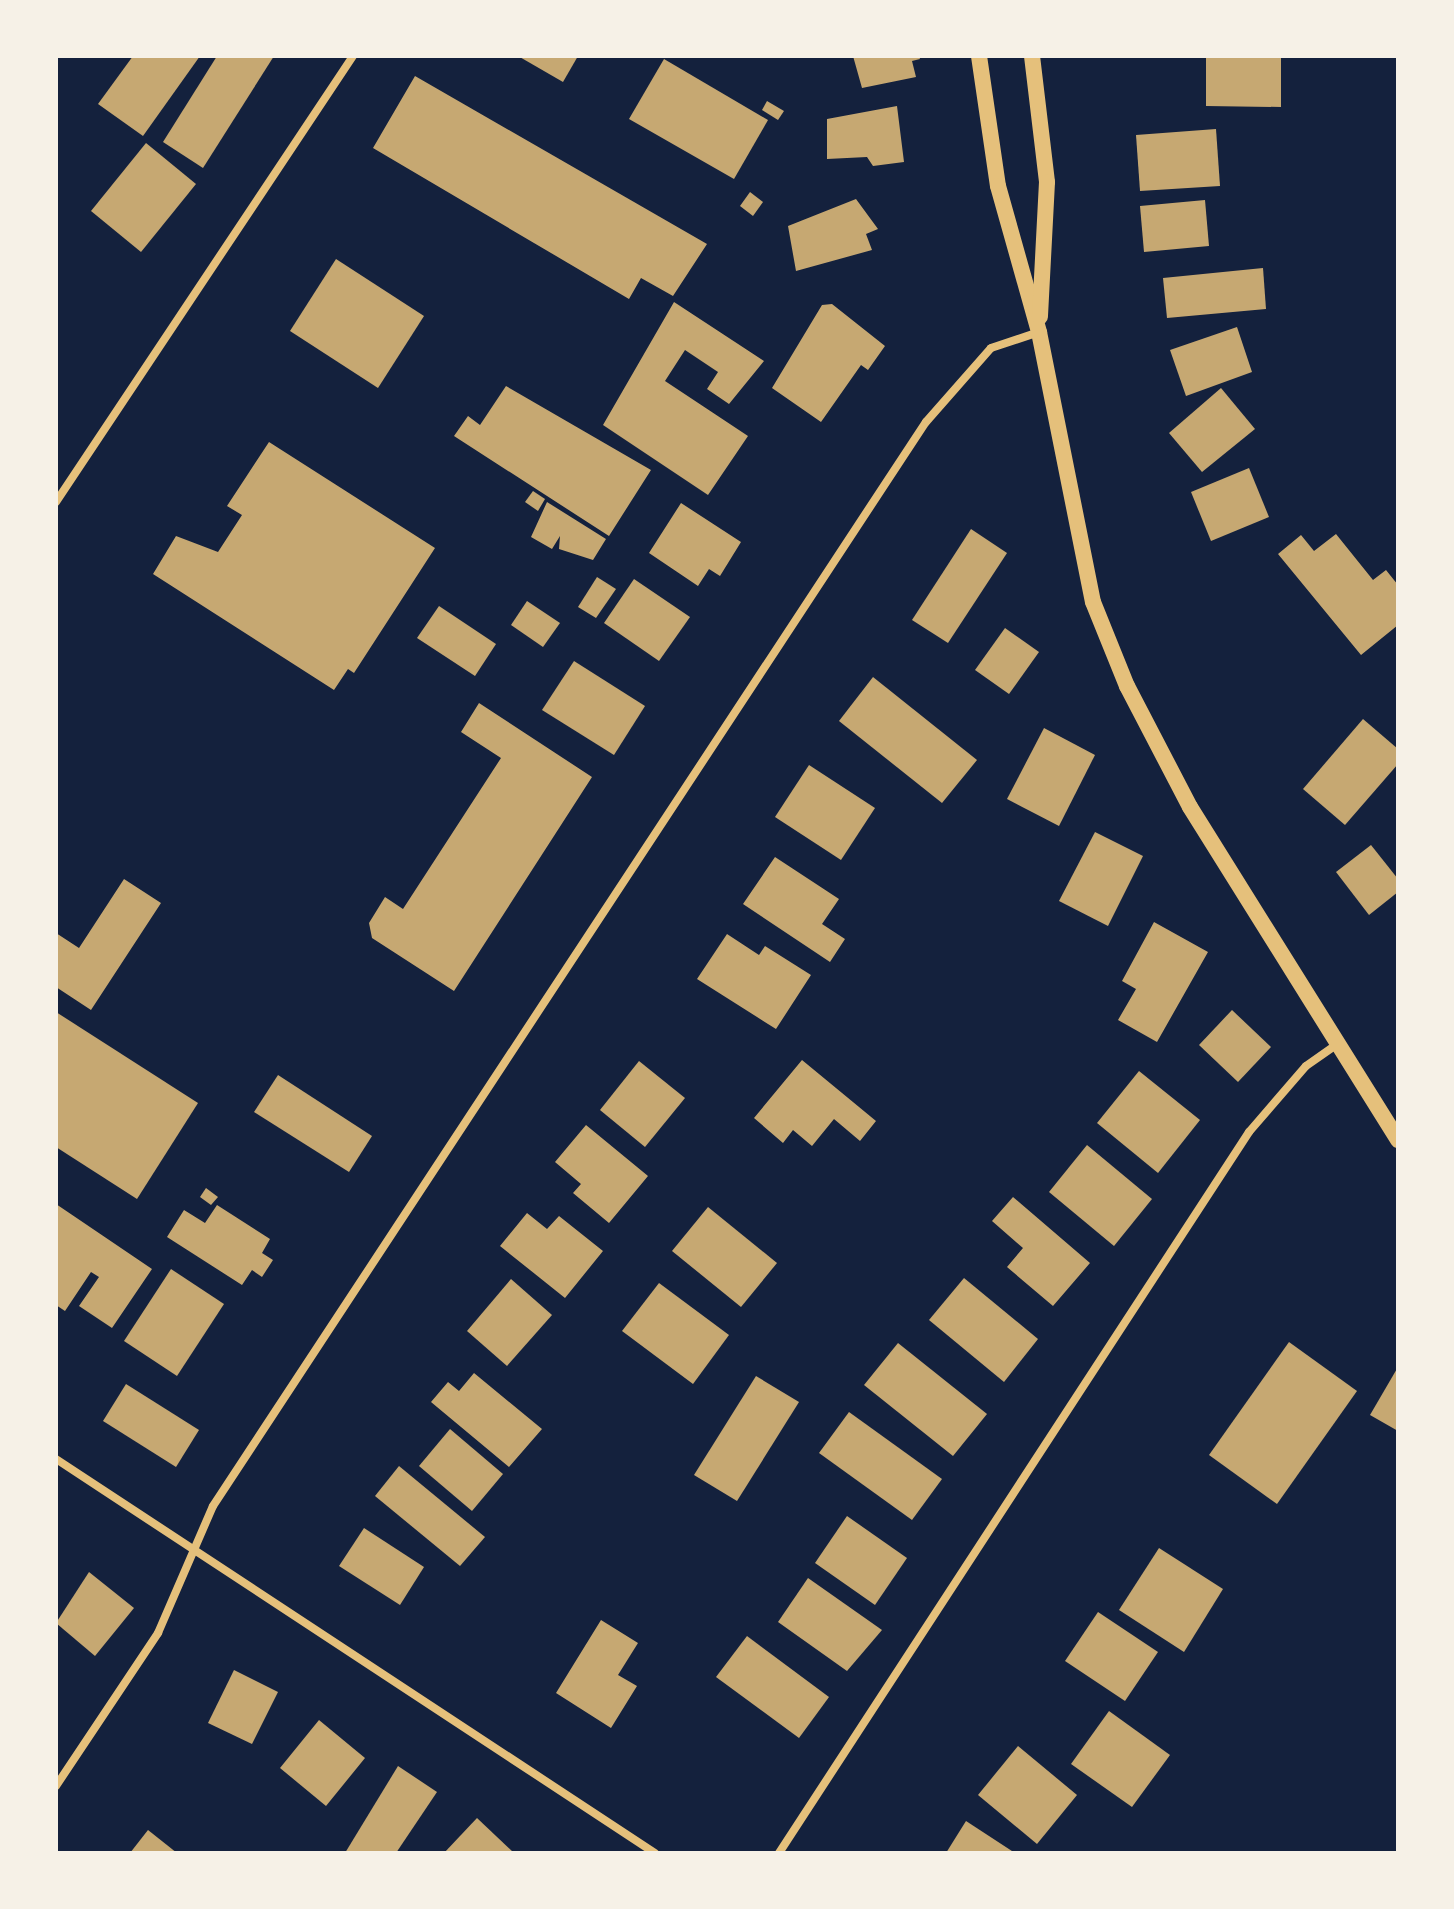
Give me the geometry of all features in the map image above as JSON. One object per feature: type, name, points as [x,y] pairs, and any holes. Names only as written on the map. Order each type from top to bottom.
[{"type":"main road","points":[[979,56],[998,186],[1039,332],[1093,602],[1127,686],[1190,807],[1398,1140]]},
{"type":"main road","points":[[1032,56],[1047,182],[1039,332]]},
{"type":"street","points":[[56,502],[353,56]]},
{"type":"street","points":[[56,1786],[158,1633],[213,1506],[926,422],[991,348],[1039,332]]},
{"type":"street","points":[[779,1853],[1249,1132],[1306,1066],[1338,1044]]},
{"type":"street","points":[[56,1459],[655,1853]]},
{"type":"building","points":[[133,56],[200,56],[143,136],[98,104]]},
{"type":"building","points":[[217,56],[274,56],[203,168],[163,142]]},
{"type":"building","points":[[518,56],[578,56],[563,82]]},
{"type":"building","points":[[853,56],[919,56],[920,59],[912,61],[916,77],[862,88]]},
{"type":"building","points":[[1206,56],[1281,56],[1281,107],[1206,106]]},
{"type":"building","points":[[664,59],[768,120],[734,179],[629,119]]},
{"type":"building","points":[[415,76],[707,244],[673,296],[641,278],[629,299],[373,148]]},
{"type":"building","points":[[767,101],[784,111],[778,120],[762,110]]},
{"type":"building","points":[[897,106],[904,162],[873,166],[867,157],[827,159],[827,119]]},
{"type":"building","points":[[1216,129],[1220,186],[1140,191],[1136,135]]},
{"type":"building","points":[[146,143],[196,184],[141,252],[91,211]]},
{"type":"building","points":[[750,192],[763,202],[753,216],[740,206]]},
{"type":"building","points":[[856,199],[878,229],[866,234],[872,250],[796,271],[788,226]]},
{"type":"building","points":[[1205,200],[1209,246],[1144,252],[1140,206]]},
{"type":"building","points":[[336,259],[424,316],[378,388],[290,331]]},
{"type":"building","points":[[1263,268],[1266,309],[1167,318],[1163,278]]},
{"type":"building","points":[[674,302],[764,361],[729,404],[707,389],[718,372],[685,350],[665,381],[748,436],[708,495],[603,425]]},
{"type":"building","points":[[832,304],[885,346],[868,370],[861,365],[821,422],[772,388],[822,305]]},
{"type":"building","points":[[1237,327],[1252,372],[1186,396],[1170,350]]},
{"type":"building","points":[[506,386],[651,470],[609,536],[454,436],[468,416],[480,425]]},
{"type":"building","points":[[1221,388],[1255,429],[1202,472],[1169,433]]},
{"type":"building","points":[[269,442],[435,548],[354,673],[348,669],[334,690],[153,574],[176,536],[218,552],[242,515],[227,506]]},
{"type":"building","points":[[1249,468],[1269,517],[1211,541],[1191,492]]},
{"type":"building","points":[[533,491],[545,499],[538,511],[525,502]]},
{"type":"building","points":[[547,502],[606,539],[593,560],[559,549],[560,536],[552,549],[531,537]]},
{"type":"building","points":[[681,503],[741,542],[720,576],[709,569],[698,586],[649,553]]},
{"type":"building","points":[[971,529],[1007,553],[948,643],[912,620]]},
{"type":"building","points":[[1336,534],[1373,580],[1386,570],[1398,585],[1398,625],[1361,655],[1278,554],[1301,535],[1314,551]]},
{"type":"building","points":[[597,577],[616,589],[596,618],[578,607]]},
{"type":"building","points":[[634,579],[690,617],[659,661],[604,623]]},
{"type":"building","points":[[527,601],[560,623],[543,647],[511,625]]},
{"type":"building","points":[[439,606],[496,644],[475,676],[417,638]]},
{"type":"building","points":[[1005,628],[1039,652],[1009,694],[975,670]]},
{"type":"building","points":[[574,661],[645,706],[614,755],[542,710]]},
{"type":"building","points":[[873,677],[977,760],[942,803],[839,721]]},
{"type":"building","points":[[479,703],[592,777],[454,991],[372,938],[369,923],[385,897],[403,909],[501,758],[461,732]]},
{"type":"building","points":[[1363,719],[1398,749],[1398,764],[1345,825],[1303,789]]},
{"type":"building","points":[[1044,728],[1095,755],[1059,826],[1007,799]]},
{"type":"building","points":[[809,765],[875,808],[841,860],[775,817]]},
{"type":"building","points":[[1095,832],[1143,856],[1108,926],[1059,901]]},
{"type":"building","points":[[1371,845],[1398,879],[1398,892],[1369,915],[1336,872]]},
{"type":"building","points":[[775,857],[839,899],[822,924],[845,939],[830,962],[743,904]]},
{"type":"building","points":[[124,879],[161,903],[91,1010],[56,987],[56,933],[79,948]]},
{"type":"building","points":[[1154,922],[1208,952],[1157,1042],[1118,1020],[1136,989],[1122,981]]},
{"type":"building","points":[[727,934],[759,955],[765,946],[811,975],[776,1029],[697,979]]},
{"type":"building","points":[[1232,1010],[1271,1047],[1238,1082],[1199,1045]]},
{"type":"building","points":[[56,1012],[198,1103],[137,1199],[56,1147]]},
{"type":"building","points":[[802,1060],[876,1121],[860,1141],[834,1119],[812,1146],[793,1130],[783,1143],[754,1118]]},
{"type":"building","points":[[639,1061],[685,1098],[645,1147],[600,1110]]},
{"type":"building","points":[[1139,1071],[1200,1120],[1158,1173],[1097,1123]]},
{"type":"building","points":[[278,1075],[372,1136],[349,1172],[254,1112]]},
{"type":"building","points":[[586,1125],[648,1176],[609,1223],[573,1193],[581,1184],[555,1162]]},
{"type":"building","points":[[1087,1145],[1152,1199],[1114,1246],[1049,1192]]},
{"type":"building","points":[[206,1188],[218,1197],[211,1205],[200,1197]]},
{"type":"building","points":[[1013,1197],[1090,1263],[1053,1306],[1007,1267],[1023,1248],[992,1221]]},
{"type":"building","points":[[56,1204],[152,1269],[112,1328],[79,1306],[99,1277],[91,1272],[65,1311],[56,1305]]},
{"type":"building","points":[[217,1205],[270,1239],[262,1253],[273,1260],[262,1277],[252,1270],[242,1285],[167,1237],[184,1210],[205,1223]]},
{"type":"building","points":[[708,1207],[777,1263],[741,1307],[672,1251]]},
{"type":"building","points":[[527,1213],[547,1229],[559,1216],[603,1251],[565,1298],[500,1246]]},
{"type":"building","points":[[171,1269],[224,1304],[177,1376],[124,1341]]},
{"type":"building","points":[[964,1278],[1038,1339],[1004,1382],[929,1320]]},
{"type":"building","points":[[511,1279],[552,1315],[507,1366],[467,1331]]},
{"type":"building","points":[[659,1283],[729,1335],[693,1384],[622,1331]]},
{"type":"building","points":[[1289,1342],[1357,1391],[1277,1504],[1209,1455]]},
{"type":"building","points":[[898,1343],[987,1414],[953,1456],[864,1385]]},
{"type":"building","points":[[1398,1367],[1398,1431],[1370,1415]]},
{"type":"building","points":[[474,1373],[542,1429],[509,1467],[431,1402],[448,1382],[459,1391]]},
{"type":"building","points":[[756,1376],[799,1402],[737,1501],[694,1475]]},
{"type":"building","points":[[126,1384],[199,1430],[176,1467],[103,1421]]},
{"type":"building","points":[[849,1412],[942,1479],[912,1520],[819,1453]]},
{"type":"building","points":[[450,1429],[503,1474],[472,1511],[419,1466]]},
{"type":"building","points":[[399,1466],[485,1537],[460,1566],[375,1496]]},
{"type":"building","points":[[847,1516],[907,1558],[875,1605],[815,1563]]},
{"type":"building","points":[[364,1528],[424,1567],[400,1605],[339,1566]]},
{"type":"building","points":[[1159,1548],[1223,1589],[1184,1652],[1119,1610]]},
{"type":"building","points":[[89,1572],[134,1608],[95,1656],[56,1623]]},
{"type":"building","points":[[808,1578],[882,1630],[847,1671],[778,1622]]},
{"type":"building","points":[[1098,1612],[1158,1652],[1125,1701],[1065,1661]]},
{"type":"building","points":[[601,1620],[638,1643],[618,1675],[637,1686],[611,1728],[556,1693]]},
{"type":"building","points":[[747,1636],[829,1697],[799,1738],[716,1677]]},
{"type":"building","points":[[234,1670],[278,1692],[252,1744],[208,1723]]},
{"type":"building","points":[[1109,1711],[1170,1755],[1132,1807],[1071,1764]]},
{"type":"building","points":[[319,1720],[365,1758],[326,1806],[280,1768]]},
{"type":"building","points":[[1018,1746],[1077,1795],[1037,1844],[978,1795]]},
{"type":"building","points":[[398,1766],[437,1792],[396,1853],[345,1853]]},
{"type":"building","points":[[477,1818],[514,1853],[444,1853]]},
{"type":"building","points":[[966,1821],[1015,1853],[946,1853]]},
{"type":"building","points":[[148,1830],[177,1853],[130,1853]]}]
